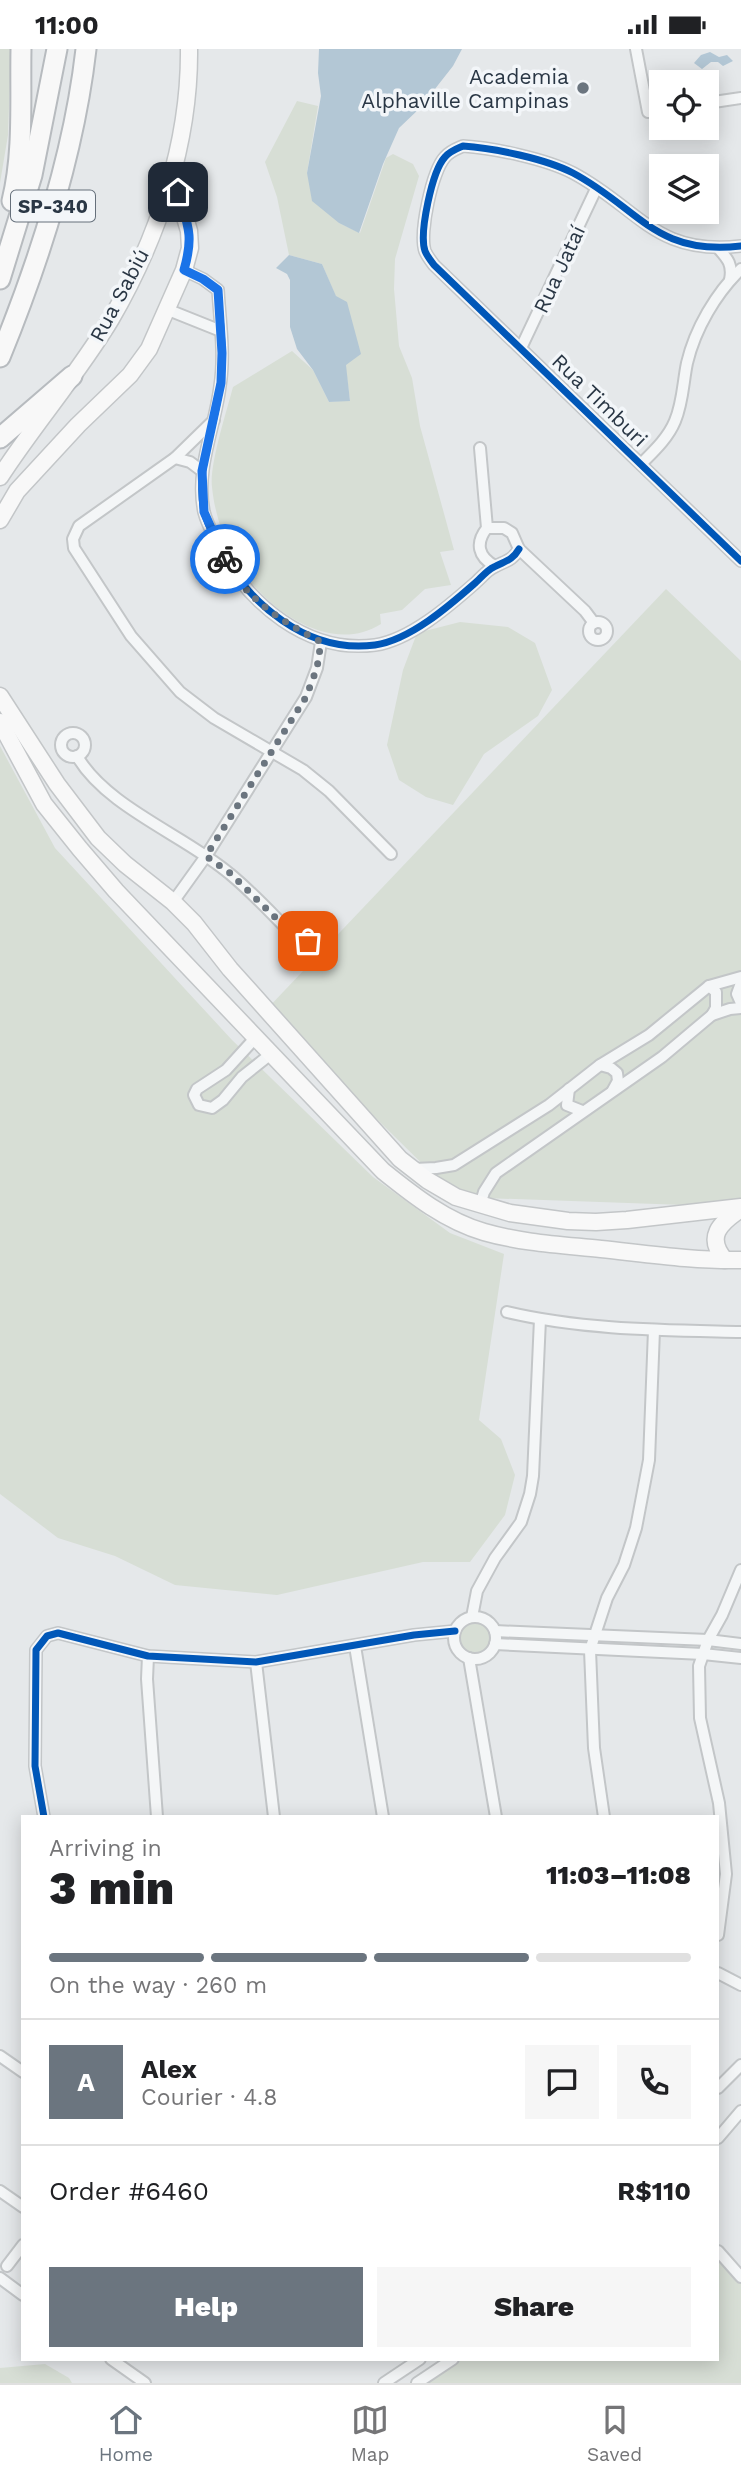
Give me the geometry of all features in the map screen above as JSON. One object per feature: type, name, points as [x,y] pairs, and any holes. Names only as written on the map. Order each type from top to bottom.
[{"type":"highway","points":[[0,243],[18,177],[21,49]]},
{"type":"highway","name":"SP-340","points":[[0,279],[32,175],[57,49]]},
{"type":"highway","name":"SP-340","points":[[0,357],[26,294],[61,183],[83,80],[86,49]]},
{"type":"highway","points":[[0,437],[72,376]]},
{"type":"main road","name":"Rua Sabiú","points":[[0,477],[110,320],[153,232],[172,173],[186,111],[189,49]]},
{"type":"main road","points":[[0,520],[17,491],[78,425],[130,375],[149,349],[184,270],[190,248],[189,231],[172,173]]},
{"type":"main road","points":[[0,696],[52,776],[98,838]]},
{"type":"main road","points":[[0,722],[44,804],[116,891],[383,1171],[415,1197],[445,1216],[483,1232],[523,1240],[650,1255],[733,1260]]},
{"type":"main road","points":[[44,804],[60,804],[125,864],[173,902],[400,1159],[456,1197],[510,1213],[568,1221],[627,1220],[741,1208]]},
{"type":"main road","points":[[733,1260],[715,1245],[716,1236],[729,1217],[741,1208]]},
{"type":"street","points":[[636,49],[649,112]]},
{"type":"street","points":[[719,101],[741,98]]},
{"type":"street","name":"Rua Timburi","points":[[596,189],[575,174],[553,164],[463,146],[443,158],[436,171],[423,235],[425,252],[434,265],[740,557]]},
{"type":"street","points":[[596,189],[666,237],[692,245],[718,248],[741,246]]},
{"type":"street","name":"Rua Jataí","points":[[521,348],[596,189]]},
{"type":"street","points":[[718,248],[729,260],[732,271],[730,280]]},
{"type":"street","points":[[641,464],[662,442],[675,423],[695,338],[730,280],[741,269]]},
{"type":"street","points":[[184,270],[218,290],[221,383],[202,471],[204,512],[228,565],[245,588],[268,610],[321,642],[376,645],[399,638],[447,608],[495,566],[509,561],[519,549]]},
{"type":"street","points":[[166,309],[220,331]]},
{"type":"street","points":[[214,420],[175,458],[85,520],[75,533],[74,548],[131,636],[180,692],[214,718],[303,770],[329,791],[391,854]]},
{"type":"street","points":[[480,448],[487,528],[481,535],[479,545],[486,562],[495,566]]},
{"type":"street","points":[[175,458],[190,462],[202,471]]},
{"type":"street","points":[[487,528],[504,528],[517,540],[519,549],[585,611],[594,623]]},
{"type":"street","points":[[173,902],[206,856],[306,697],[317,668],[321,642]]},
{"type":"street","points":[[78,756],[95,779],[116,797],[230,873],[292,934]]},
{"type":"street","points":[[412,1169],[454,1165],[530,1118],[600,1065],[649,1035],[709,986],[741,977]]},
{"type":"street","points":[[480,1205],[484,1192],[496,1173],[662,1056],[712,1015],[741,1006],[737,994],[741,983]]},
{"type":"street","points":[[709,986],[716,992],[717,1000],[712,1015]]},
{"type":"street","points":[[256,1037],[226,1070],[198,1089],[194,1095],[199,1105],[212,1108],[218,1104],[234,1085],[272,1053]]},
{"type":"street","points":[[600,1065],[617,1073],[618,1081],[613,1090]]},
{"type":"street","points":[[569,1089],[568,1105],[582,1111]]},
{"type":"street","points":[[507,1312],[540,1319],[654,1330],[741,1332]]},
{"type":"street","points":[[472,1617],[478,1591],[495,1558],[521,1521],[530,1494],[540,1319]]},
{"type":"street","points":[[604,1815],[594,1748],[590,1650],[607,1598],[624,1565],[636,1528],[647,1473],[654,1330]]},
{"type":"street","points":[[719,1927],[726,1874],[719,1803],[700,1718],[699,1666],[708,1640],[741,1570]]},
{"type":"street","points":[[472,1617],[482,1618],[490,1623],[495,1632],[495,1644],[490,1653],[480,1658],[469,1658],[460,1652],[454,1642],[455,1631],[465,1620],[472,1617]]},
{"type":"street","points":[[44,1815],[35,1766],[36,1650],[47,1636],[58,1633],[148,1656],[256,1662],[414,1635],[455,1631]]},
{"type":"street","points":[[495,1632],[708,1640],[741,1644]]},
{"type":"street","points":[[495,1644],[741,1658]]},
{"type":"street","points":[[355,1646],[383,1815]]},
{"type":"street","points":[[148,1656],[147,1679],[157,1815]]},
{"type":"street","points":[[469,1658],[496,1815]]},
{"type":"street","points":[[256,1662],[274,1815]]},
{"type":"street","points":[[719,1974],[741,1985]]},
{"type":"street","points":[[0,2056],[21,2071]]},
{"type":"street","points":[[719,2087],[741,2065]]},
{"type":"street","points":[[719,2137],[741,2111]]},
{"type":"street","points":[[0,2192],[21,2206]]},
{"type":"street","points":[[7,2266],[21,2248]]},
{"type":"street","points":[[719,2252],[741,2277]]},
{"type":"street","points":[[0,2278],[21,2294]]},
{"type":"street","points":[[114,2361],[145,2383]]},
{"type":"street","points":[[384,2383],[417,2361]]},
{"type":"street","points":[[416,2383],[450,2361]]},
{"type":"shaded area","points":[[0,49],[11,49],[8,135],[0,183]]},
{"type":"shaded area","points":[[297,101],[318,106],[307,173],[339,223],[360,233],[386,158],[393,154],[413,164],[419,176],[395,259],[394,289],[399,346],[412,378],[420,426],[454,550],[440,552],[451,585],[425,589],[402,610],[380,614],[381,624],[360,633],[338,634],[317,630],[276,607],[258,590],[228,547],[212,487],[216,452],[233,387],[292,351],[313,370],[329,402],[350,400],[336,297],[322,264],[289,255],[277,197],[265,162]]},
{"type":"shaded area","points":[[666,589],[741,661],[741,1207],[456,1197],[266,1010]]},
{"type":"shaded area","points":[[460,622],[508,627],[535,643],[552,690],[538,716],[484,754],[453,805],[426,797],[399,780],[387,745],[403,670],[417,633]]},
{"type":"shaded area","points":[[0,746],[55,848],[232,1040],[373,1177],[450,1233],[504,1254],[479,1420],[501,1439],[515,1475],[505,1515],[470,1562],[423,1562],[277,1595],[175,1585],[115,1556],[58,1538],[0,1494]]},
{"type":"shaded area","points":[[475,1622],[486,1627],[491,1638],[486,1649],[475,1654],[464,1649],[459,1638],[464,1627]]},
{"type":"shaded area","points":[[719,2252],[741,2276],[741,2383],[417,2383],[450,2361],[719,2361]]},
{"type":"shaded area","points":[[45,2364],[69,2378],[72,2383],[0,2383],[0,2368]]},
{"type":"water","points":[[319,49],[462,49],[453,66],[420,108],[399,128],[383,164],[359,233],[339,223],[312,201],[307,173],[321,96]]},
{"type":"water","points":[[710,52],[719,57],[727,55],[733,61],[723,66],[718,62],[711,62],[702,69],[694,63],[701,55]]},
{"type":"water","points":[[289,255],[322,264],[336,296],[347,302],[361,354],[346,365],[350,401],[329,402],[313,370],[297,349],[290,327],[290,280],[287,274],[276,268]]},
{"type":"cycle path","points":[[741,246],[712,247],[688,244],[667,237],[596,187],[562,168],[520,155],[463,146],[449,153],[440,164],[431,188],[424,231],[425,251],[434,265],[741,561]]},
{"type":"cycle path","points":[[184,270],[218,290],[222,338],[218,402],[202,480],[204,512],[231,567],[246,587],[282,621],[304,633],[350,646],[388,642],[428,621],[489,570],[511,558],[519,549]]},
{"type":"cycle path","points":[[44,1815],[35,1766],[36,1650],[47,1636],[58,1633],[148,1656],[256,1662],[414,1635],[455,1631]]},
{"type":"way so far","points":[[225,559],[245,588],[268,610],[321,642],[317,668],[306,697],[206,856],[230,873],[292,934],[300,933],[308,941]]},
{"type":"place","name":"Academia Alphaville Campinas","points":[[583,88]]},
{"type":"route","points":[[178,192],[189,231],[190,248],[184,270],[218,290],[221,383],[202,471],[204,512],[225,559]]}]
